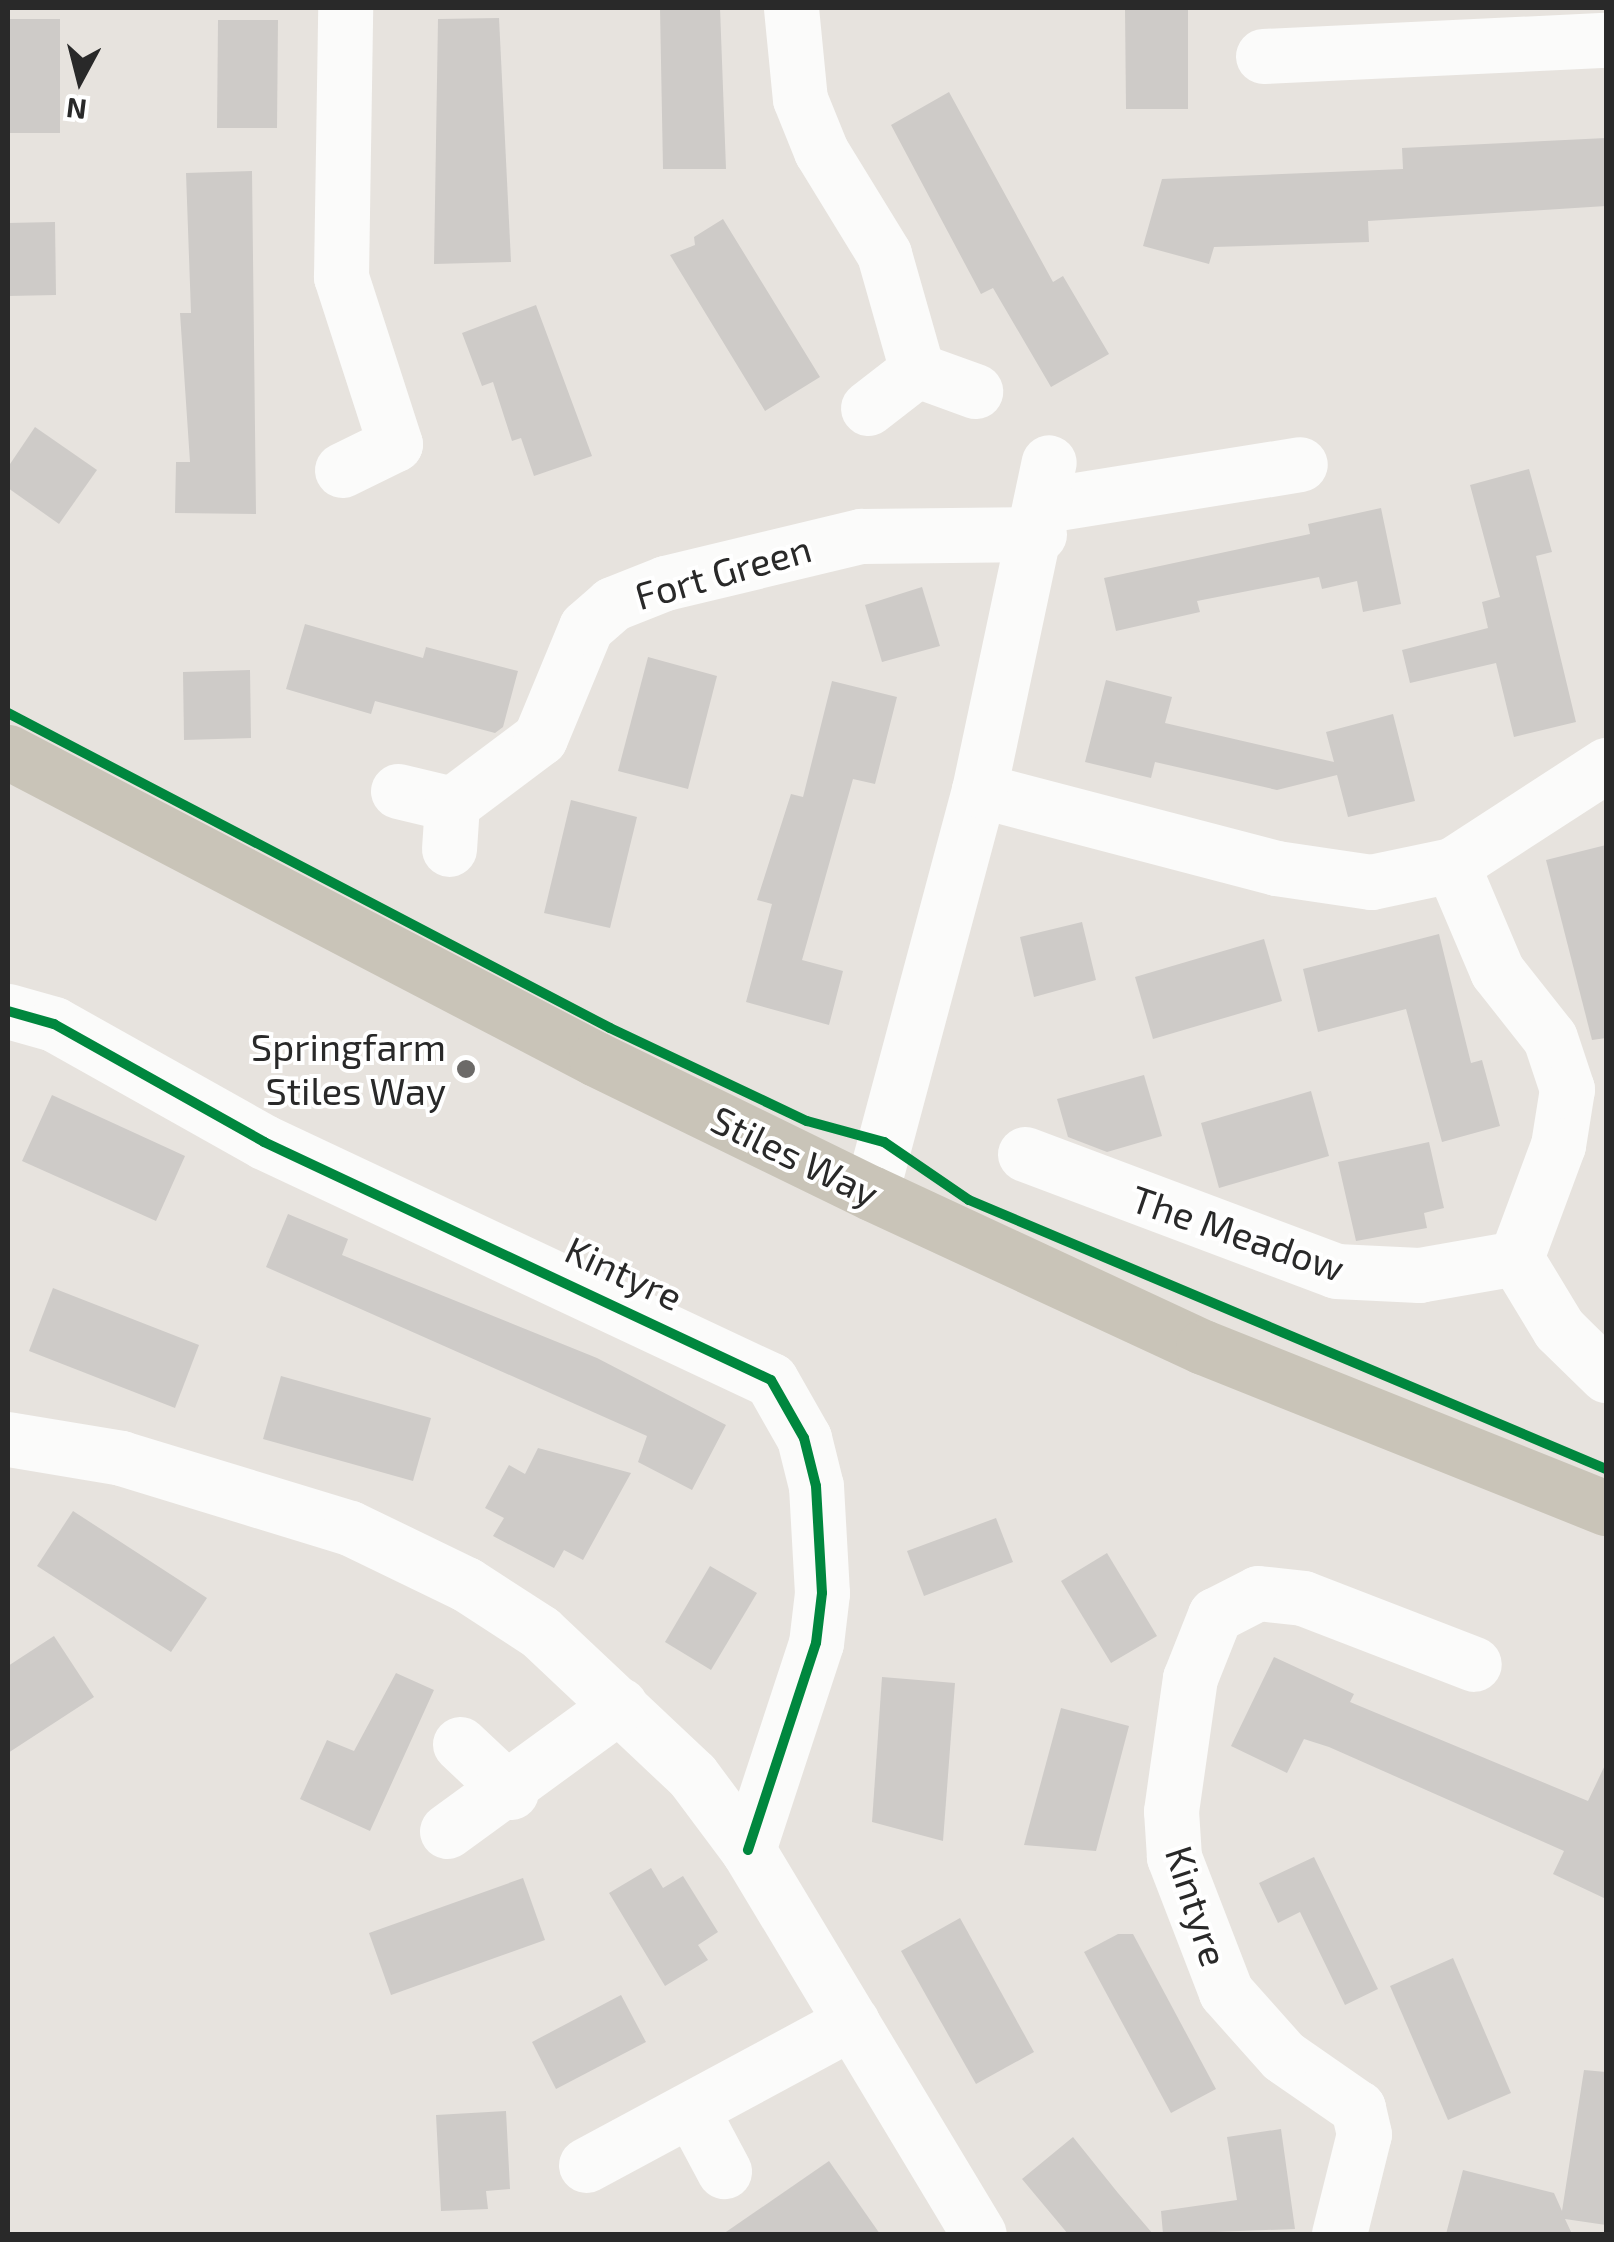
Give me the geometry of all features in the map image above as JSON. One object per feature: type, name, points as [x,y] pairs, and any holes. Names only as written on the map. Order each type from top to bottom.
[{"type":"main road","name":"Stiles Way","points":[[8,752],[871,1193],[1203,1347],[1606,1508]]},
{"type":"street","points":[[342,470],[395,444],[341,278],[346,8]]},
{"type":"street","points":[[792,8],[800,100],[821,151],[884,254],[917,370]]},
{"type":"street","points":[[1264,56],[1606,40]]},
{"type":"street","points":[[917,370],[975,391]]},
{"type":"street","points":[[868,408],[917,370]]},
{"type":"street","points":[[871,1193],[979,790],[1044,500],[1300,464]]},
{"type":"street","name":"Fort Green","points":[[398,790],[451,826],[540,738],[586,627],[612,604],[665,582],[861,536],[1044,500]]},
{"type":"street","points":[[979,790],[1312,876],[1396,880],[1452,865],[1606,765]]},
{"type":"street","points":[[1452,865],[1497,971],[1550,1038],[1566,1089],[1558,1145],[1516,1258],[1559,1329],[1606,1375]]},
{"type":"street","name":"Kintyre","points":[[8,1012],[54,1024],[264,1142],[771,1380],[804,1438],[816,1486],[822,1593],[816,1643],[748,1850]]},
{"type":"street","name":"The Meadow","points":[[1025,1154],[1336,1271],[1419,1275],[1516,1258]]},
{"type":"street","points":[[8,1439],[121,1458],[350,1528],[500,1604],[620,1705],[692,1775],[748,1850],[979,2234]]},
{"type":"street","name":"Kintyre","points":[[1338,2234],[1364,2134],[1358,2108],[1283,2056],[1226,1992],[1174,1856],[1172,1795],[1190,1678],[1215,1615],[1258,1592],[1302,1598],[1474,1664]]},
{"type":"street","points":[[447,1831],[511,1792],[620,1705]]},
{"type":"street","points":[[460,1744],[511,1792]]},
{"type":"street","points":[[586,2165],[693,2113],[852,2022]]},
{"type":"street","points":[[693,2113],[724,2171]]},
{"type":"building","points":[[660,8],[720,8],[726,169],[663,169]]},
{"type":"building","points":[[1125,8],[1188,8],[1188,109],[1126,109]]},
{"type":"building","points":[[499,18],[511,262],[434,264],[438,19]]},
{"type":"building","points":[[8,19],[60,19],[60,133],[8,133]]},
{"type":"building","points":[[218,20],[278,20],[277,128],[217,128]]},
{"type":"building","points":[[949,92],[1053,282],[1063,276],[1109,354],[1051,387],[993,288],[981,294],[891,125]]},
{"type":"building","points":[[1606,138],[1606,206],[1368,221],[1369,242],[1214,247],[1209,264],[1143,246],[1162,179],[1403,169],[1402,148]]},
{"type":"building","points":[[252,171],[256,514],[175,513],[176,462],[190,462],[180,313],[191,313],[186,173]]},
{"type":"building","points":[[723,219],[820,377],[765,411],[670,255],[695,245],[694,237]]},
{"type":"building","points":[[55,222],[56,295],[8,296],[8,223]]},
{"type":"building","points":[[536,305],[592,456],[534,476],[521,438],[512,441],[493,382],[482,386],[462,333]]},
{"type":"building","points":[[35,427],[97,470],[59,524],[8,488],[8,467]]},
{"type":"building","points":[[1529,469],[1552,552],[1536,556],[1576,722],[1514,737],[1496,663],[1410,683],[1402,650],[1488,628],[1482,602],[1500,597],[1470,485]]},
{"type":"building","points":[[1381,508],[1401,604],[1363,612],[1357,581],[1322,589],[1319,577],[1197,601],[1200,612],[1116,631],[1104,578],[1310,534],[1308,524]]},
{"type":"building","points":[[922,587],[940,646],[882,662],[865,605]]},
{"type":"building","points":[[305,624],[423,658],[426,647],[518,671],[503,727],[495,733],[375,701],[371,714],[286,689]]},
{"type":"building","points":[[648,657],[717,676],[688,789],[618,771]]},
{"type":"building","points":[[250,670],[251,738],[184,740],[183,672]]},
{"type":"building","points":[[1106,680],[1172,697],[1165,723],[1334,762],[1326,732],[1393,714],[1415,801],[1348,817],[1337,775],[1277,790],[1155,762],[1151,778],[1085,762]]},
{"type":"building","points":[[832,681],[897,697],[875,784],[853,779],[802,960],[843,971],[829,1025],[746,1002],[772,904],[757,900],[791,794],[803,797]]},
{"type":"building","points":[[571,800],[637,817],[610,928],[544,913]]},
{"type":"building","points":[[1606,845],[1606,1038],[1592,1040],[1546,860]]},
{"type":"building","points":[[1082,922],[1096,980],[1034,997],[1020,937]]},
{"type":"building","points":[[1439,934],[1471,1063],[1482,1060],[1500,1126],[1442,1142],[1406,1009],[1318,1032],[1303,969]]},
{"type":"building","points":[[1264,939],[1282,1001],[1153,1039],[1135,977]]},
{"type":"building","points":[[1144,1075],[1162,1136],[1107,1152],[1068,1137],[1057,1099]]},
{"type":"building","points":[[1311,1091],[1329,1156],[1219,1188],[1201,1123]]},
{"type":"building","points":[[52,1095],[185,1156],[156,1221],[22,1161]]},
{"type":"building","points":[[1429,1142],[1444,1208],[1424,1213],[1427,1228],[1356,1241],[1338,1162]]},
{"type":"building","points":[[288,1214],[348,1239],[342,1255],[597,1358],[726,1425],[692,1490],[638,1462],[647,1436],[266,1267]]},
{"type":"building","points":[[53,1288],[199,1345],[175,1408],[29,1351]]},
{"type":"building","points":[[281,1376],[431,1418],[413,1481],[263,1439]]},
{"type":"building","points":[[538,1448],[631,1473],[583,1560],[564,1550],[554,1568],[493,1536],[504,1518],[485,1508],[509,1465],[525,1474]]},
{"type":"building","points":[[73,1511],[207,1598],[171,1652],[37,1566]]},
{"type":"building","points":[[996,1518],[1013,1562],[924,1596],[907,1551]]},
{"type":"building","points":[[1107,1553],[1157,1636],[1111,1663],[1061,1581]]},
{"type":"building","points":[[710,1566],[757,1593],[711,1670],[665,1642]]},
{"type":"building","points":[[54,1636],[94,1697],[8,1753],[8,1666]]},
{"type":"building","points":[[1274,1657],[1354,1694],[1350,1702],[1588,1801],[1606,1763],[1606,1899],[1553,1874],[1564,1851],[1329,1747],[1304,1739],[1287,1773],[1231,1746]]},
{"type":"building","points":[[396,1673],[434,1690],[370,1831],[300,1799],[327,1740],[354,1751]]},
{"type":"building","points":[[882,1677],[955,1683],[943,1841],[872,1822]]},
{"type":"building","points":[[1061,1708],[1129,1726],[1096,1851],[1024,1845]]},
{"type":"building","points":[[1314,1857],[1378,1989],[1345,2005],[1300,1912],[1278,1923],[1259,1883]]},
{"type":"building","points":[[651,1868],[663,1888],[683,1876],[718,1932],[698,1945],[708,1960],[665,1986],[609,1893]]},
{"type":"building","points":[[523,1878],[545,1940],[391,1995],[369,1933]]},
{"type":"building","points":[[960,1918],[1034,2052],[976,2084],[901,1951]]},
{"type":"building","points":[[1118,1934],[1133,1934],[1216,2089],[1171,2113],[1084,1952]]},
{"type":"building","points":[[1453,1958],[1511,2093],[1448,2120],[1390,1986]]},
{"type":"building","points":[[621,1995],[646,2042],[556,2089],[532,2042]]},
{"type":"building","points":[[1584,2070],[1606,2072],[1606,2225],[1565,2219],[1572,2234],[1446,2234],[1463,2170],[1554,2193],[1562,2211]]},
{"type":"building","points":[[506,2111],[510,2189],[486,2191],[488,2209],[441,2211],[436,2115]]},
{"type":"building","points":[[1281,2129],[1295,2229],[1163,2234],[1161,2211],[1237,2200],[1227,2137]]},
{"type":"building","points":[[1073,2137],[1153,2234],[1068,2234],[1022,2179]]},
{"type":"building","points":[[829,2161],[880,2234],[723,2234]]},
{"type":"cycle path","points":[[8,713],[610,1028],[807,1121],[884,1142],[969,1200],[1606,1469]]},
{"type":"cycle path","points":[[8,1011],[54,1024],[264,1142],[771,1380],[804,1438],[816,1486],[822,1593],[816,1643],[748,1850]]},
{"type":"place","name":"Springfarm Stiles Way","points":[[466,1069]]}]
